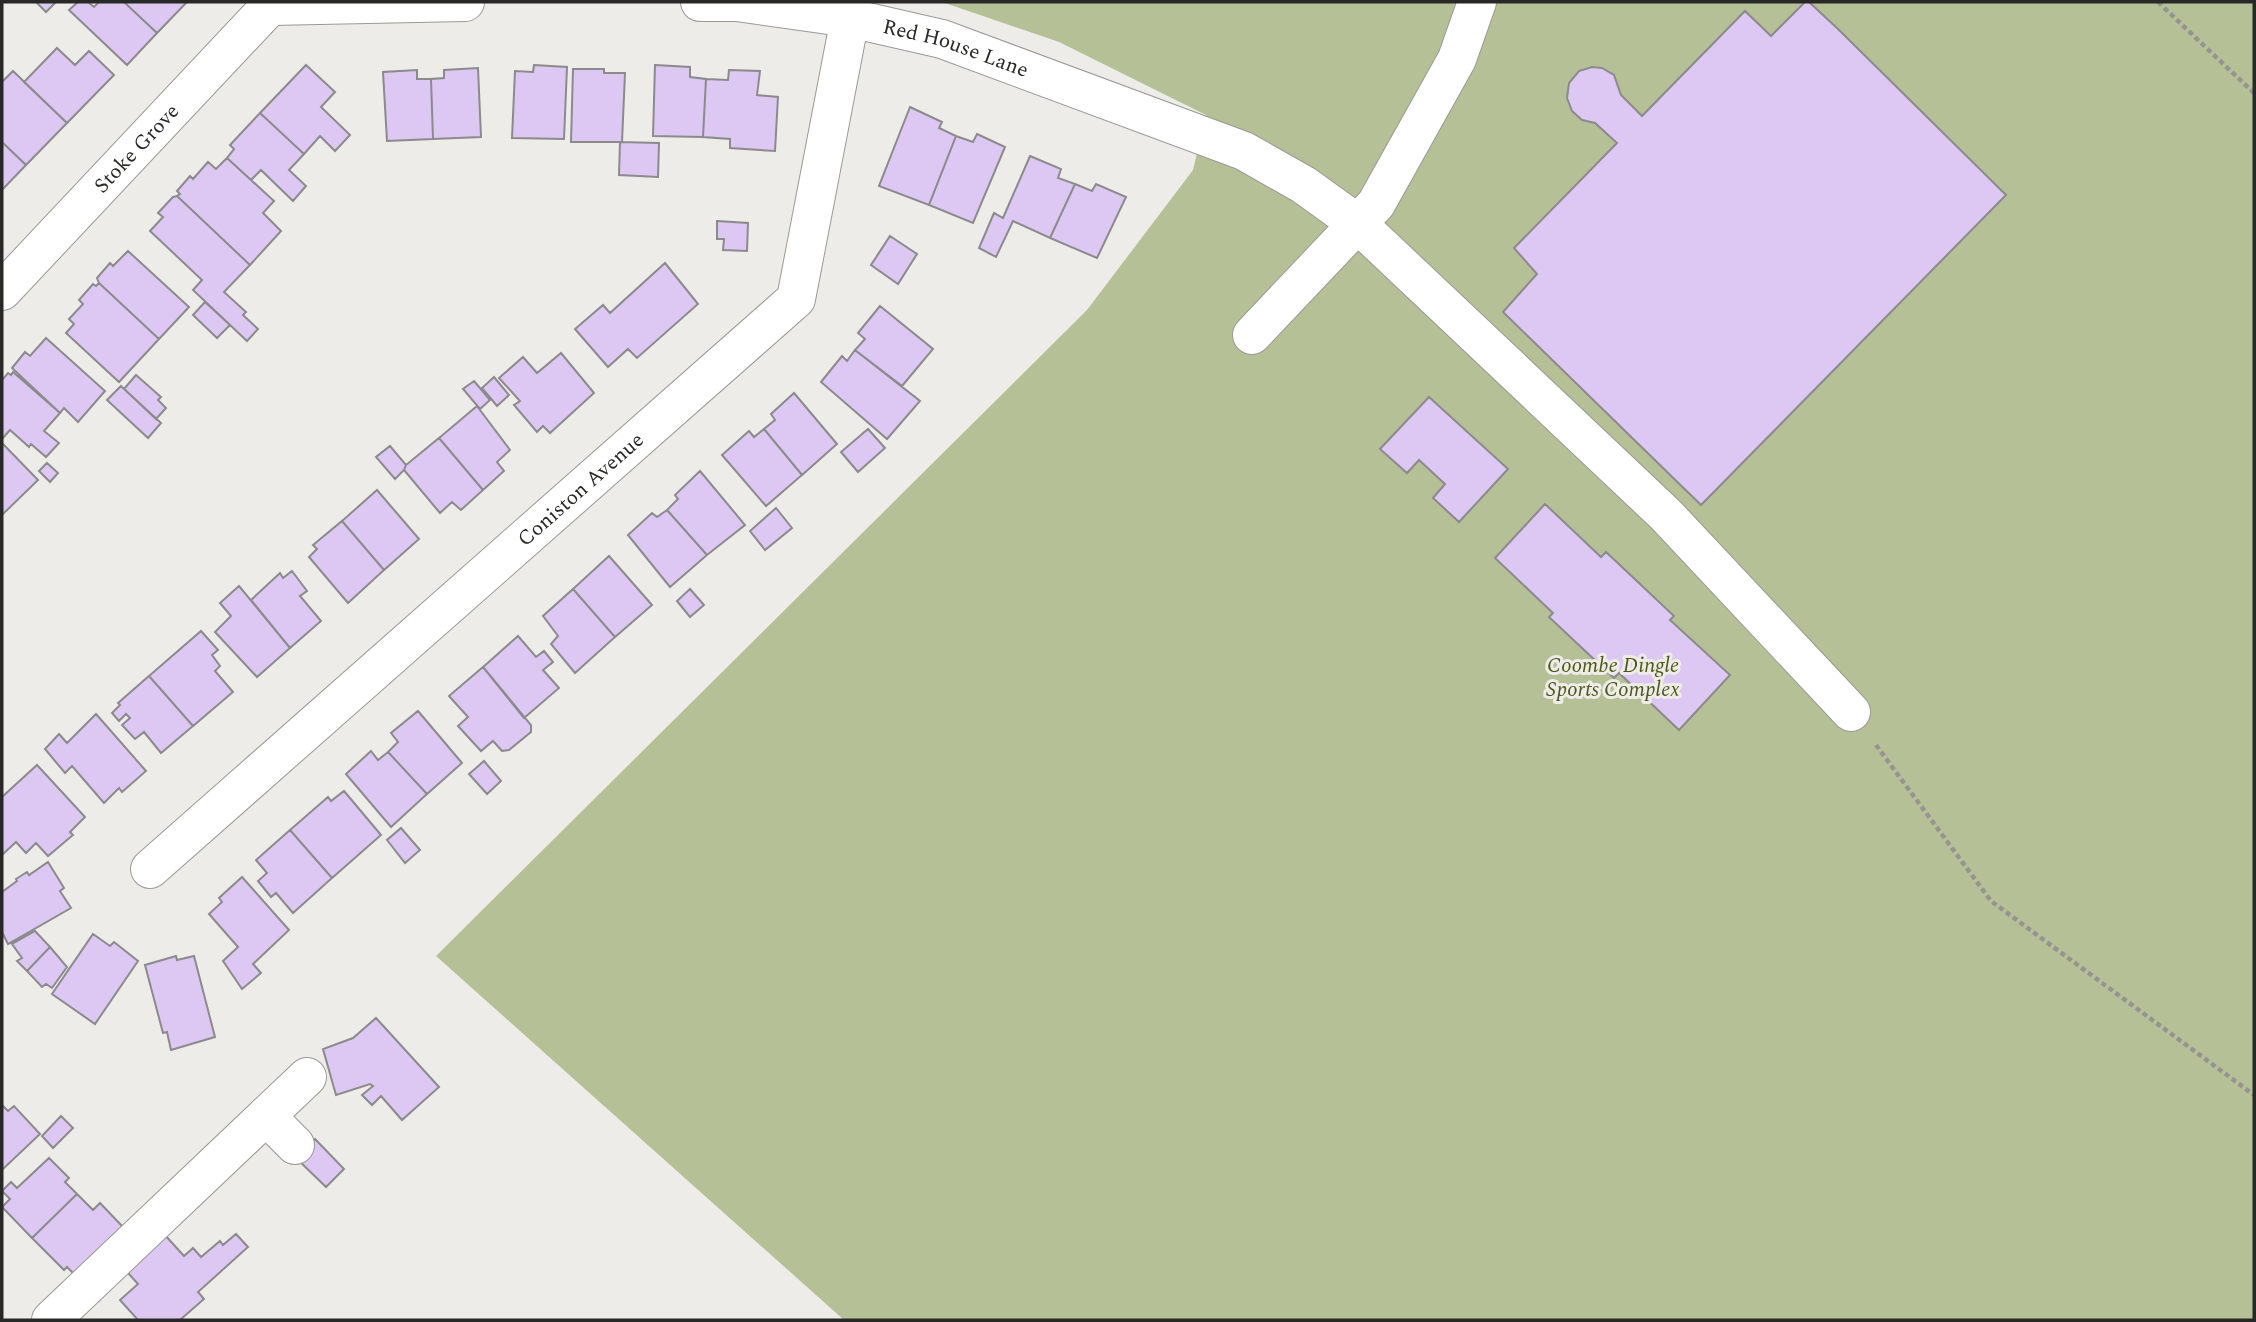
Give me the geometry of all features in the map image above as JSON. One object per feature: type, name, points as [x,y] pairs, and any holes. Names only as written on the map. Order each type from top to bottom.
[{"type":"street","points":[[270,4],[466,2]]},
{"type":"street","name":"Red House Lane","points":[[700,2],[737,2],[850,18],[942,39],[1244,151],[1304,185],[1358,224],[1666,515],[1851,712]]},
{"type":"street","points":[[1252,334],[1331,248],[1376,204],[1457,59],[1477,2]]},
{"type":"street","name":"Stoke Grove","points":[[2,291],[270,4]]},
{"type":"street","name":"Coniston Avenue","points":[[150,869],[796,299],[850,18]]},
{"type":"street","points":[[51,1320],[307,1077]]},
{"type":"street","points":[[266,1116],[295,1145]]},
{"type":"path","points":[[2158,2],[2254,93]]},
{"type":"path","points":[[1851,712],[1991,901],[2254,1095]]},
{"type":"green space","name":"Coombe Dingle Sports Complex","points":[[942,2],[2254,2],[2254,1320],[844,1320],[436,956],[1087,310],[1193,170],[1206,115],[1059,42]]},
{"type":"building","points":[[36,2],[56,2],[46,12]]},
{"type":"building","points":[[78,2],[88,2],[94,7],[99,2],[124,2],[157,33],[127,65],[69,10]]},
{"type":"building","points":[[124,2],[187,2],[157,33]]},
{"type":"building","points":[[1805,2],[1809,2],[1838,29],[2006,195],[1701,505],[1503,312],[1537,274],[1514,248],[1617,143],[1595,123],[1582,120],[1572,111],[1567,98],[1569,83],[1579,71],[1592,67],[1602,68],[1614,75],[1621,95],[1642,116],[1745,11],[1771,36]]},
{"type":"building","points":[[57,48],[75,65],[89,51],[114,75],[67,123],[24,82]]},
{"type":"building","points":[[306,65],[335,92],[321,107],[350,135],[335,151],[320,136],[304,154],[260,113]]},
{"type":"building","points":[[534,65],[567,67],[564,139],[512,138],[515,71],[533,72]]},
{"type":"building","points":[[655,65],[690,67],[690,77],[706,79],[703,137],[653,136]]},
{"type":"building","points":[[478,68],[481,137],[433,139],[431,79],[444,78],[444,70]]},
{"type":"building","points":[[573,69],[604,69],[604,73],[625,73],[622,142],[571,142]]},
{"type":"building","points":[[417,70],[417,79],[431,79],[433,139],[387,141],[383,72]]},
{"type":"building","points":[[729,70],[760,71],[757,95],[778,97],[775,151],[730,148],[730,139],[703,137],[706,79],[728,80]]},
{"type":"building","points":[[13,71],[67,123],[26,165],[2,142],[2,82]]},
{"type":"building","points":[[910,107],[942,122],[939,128],[956,136],[929,205],[879,186]]},
{"type":"building","points":[[260,113],[304,154],[289,170],[306,186],[293,201],[261,170],[251,180],[227,158],[234,149],[230,145]]},
{"type":"building","points":[[977,134],[1005,147],[973,223],[929,205],[956,136],[973,142]]},
{"type":"building","points":[[2,142],[26,165],[2,190]]},
{"type":"building","points":[[620,142],[659,143],[658,177],[619,175]]},
{"type":"building","points":[[1030,156],[1061,169],[1058,178],[1075,184],[1050,238],[1013,221],[996,257],[979,248],[994,213],[1003,218]]},
{"type":"building","points":[[227,158],[274,201],[263,213],[281,231],[250,265],[177,196],[180,194],[177,191],[190,176],[193,179],[208,162],[216,169]]},
{"type":"building","points":[[1075,184],[1092,191],[1096,184],[1126,197],[1097,258],[1050,238]]},
{"type":"building","points":[[177,196],[250,265],[224,292],[246,312],[243,315],[258,329],[247,341],[193,290],[202,280],[150,231],[163,217],[158,213]]},
{"type":"building","points":[[717,221],[748,223],[747,251],[723,250],[724,239],[717,239]]},
{"type":"building","points":[[890,236],[917,254],[898,284],[871,265]]},
{"type":"building","points":[[128,251],[189,307],[159,339],[99,283],[97,278],[110,263],[113,266]]},
{"type":"building","points":[[665,263],[698,304],[637,358],[628,349],[608,367],[575,329],[603,305],[610,313]]},
{"type":"building","points":[[99,283],[159,339],[119,382],[66,333],[74,324],[69,319],[83,304],[79,300],[93,284],[96,286]]},
{"type":"building","points":[[205,302],[230,325],[217,338],[193,315]]},
{"type":"building","points":[[880,306],[933,349],[902,386],[855,350],[865,339],[858,333]]},
{"type":"building","points":[[46,338],[105,391],[78,422],[64,408],[60,413],[12,368],[25,352],[30,356]]},
{"type":"building","points":[[855,350],[920,401],[887,439],[821,382],[842,356],[847,361]]},
{"type":"building","points":[[561,353],[594,393],[550,433],[543,426],[537,432],[514,405],[520,401],[499,378],[523,357],[537,373]]},
{"type":"building","points":[[13,372],[60,413],[44,431],[59,443],[46,457],[31,444],[29,447],[10,430],[2,439],[2,380],[8,373],[11,375]]},
{"type":"building","points":[[136,375],[161,397],[158,400],[166,408],[156,419],[124,389]]},
{"type":"building","points":[[494,377],[509,395],[497,406],[482,388]]},
{"type":"building","points":[[474,381],[490,400],[480,409],[463,389]]},
{"type":"building","points":[[121,386],[161,423],[148,438],[107,400]]},
{"type":"building","points":[[794,393],[837,444],[802,475],[764,429],[775,420],[771,414]]},
{"type":"building","points":[[1429,397],[1508,469],[1459,522],[1433,498],[1445,484],[1419,460],[1407,473],[1380,449]]},
{"type":"building","points":[[477,406],[510,450],[497,462],[504,471],[483,490],[439,438]]},
{"type":"building","points":[[764,429],[802,475],[766,506],[722,455],[749,431],[754,437]]},
{"type":"building","points":[[868,429],[885,448],[858,472],[841,452]]},
{"type":"building","points":[[439,438],[483,490],[461,510],[452,502],[440,513],[404,470],[406,465]]},
{"type":"building","points":[[2,443],[38,480],[2,515]]},
{"type":"building","points":[[390,446],[406,465],[395,479],[376,457]]},
{"type":"building","points":[[47,463],[58,473],[50,482],[39,471]]},
{"type":"building","points":[[700,471],[745,525],[707,555],[667,510],[678,499],[675,495]]},
{"type":"building","points":[[377,490],[419,539],[384,570],[342,521]]},
{"type":"building","points":[[1545,504],[1601,557],[1606,552],[1674,616],[1670,620],[1730,675],[1679,730],[1619,673],[1614,678],[1549,617],[1553,613],[1495,558]]},
{"type":"building","points":[[776,508],[792,528],[765,550],[750,531]]},
{"type":"building","points":[[667,510],[707,555],[670,587],[628,535],[652,513],[657,517]]},
{"type":"building","points":[[342,521],[384,570],[348,603],[309,557],[317,549],[313,545]]},
{"type":"building","points":[[609,556],[652,605],[615,637],[573,589]]},
{"type":"building","points":[[292,571],[307,591],[300,596],[321,621],[290,648],[251,600],[280,573],[283,578]]},
{"type":"building","points":[[239,586],[290,648],[257,677],[215,632],[231,616],[220,603]]},
{"type":"building","points":[[573,589],[615,637],[575,673],[551,644],[558,636],[543,616]]},
{"type":"building","points":[[690,589],[704,605],[690,617],[677,601]]},
{"type":"building","points":[[201,631],[218,650],[212,655],[220,666],[215,671],[233,692],[193,726],[149,676]]},
{"type":"building","points":[[518,636],[536,657],[544,651],[553,662],[543,670],[559,688],[524,718],[483,667]]},
{"type":"building","points":[[483,667],[531,725],[531,732],[509,750],[502,751],[493,741],[481,751],[458,726],[468,717],[449,696]]},
{"type":"building","points":[[149,676],[193,726],[161,753],[144,732],[135,739],[122,725],[130,718],[126,714],[119,721],[112,713],[120,705],[118,703]]},
{"type":"building","points":[[418,711],[462,763],[427,794],[388,752],[398,742],[391,733]]},
{"type":"building","points":[[96,714],[146,771],[122,792],[119,788],[104,803],[72,766],[65,773],[45,749],[59,734],[67,743]]},
{"type":"building","points":[[371,751],[378,760],[388,752],[427,794],[391,827],[346,774]]},
{"type":"building","points":[[484,761],[501,781],[487,794],[469,774]]},
{"type":"building","points":[[37,765],[85,817],[70,832],[73,835],[48,856],[36,843],[26,853],[16,842],[2,855],[2,797]]},
{"type":"building","points":[[344,791],[381,835],[332,878],[290,830],[328,797],[331,801]]},
{"type":"building","points":[[401,828],[420,850],[405,863],[387,840]]},
{"type":"building","points":[[290,830],[332,878],[293,913],[276,893],[271,897],[258,881],[267,873],[256,860]]},
{"type":"building","points":[[48,862],[64,888],[60,891],[71,908],[8,944],[2,932],[2,892],[17,881],[16,879],[27,872],[29,875]]},
{"type":"building","points":[[242,877],[289,930],[253,964],[261,973],[242,989],[223,961],[238,947],[209,914],[222,902],[219,898]]},
{"type":"building","points":[[35,931],[50,947],[27,971],[17,961],[22,958],[12,944]]},
{"type":"building","points":[[93,934],[110,946],[114,942],[138,961],[95,1024],[52,994]]},
{"type":"building","points":[[50,947],[67,967],[52,988],[46,984],[42,987],[27,971]]},
{"type":"building","points":[[176,956],[177,960],[194,956],[215,1037],[171,1050],[167,1032],[163,1033],[145,965]]},
{"type":"building","points":[[376,1018],[439,1087],[402,1120],[381,1096],[372,1105],[362,1095],[373,1086],[370,1084],[336,1095],[323,1049],[353,1038]]},
{"type":"building","points":[[2,1105],[8,1111],[14,1106],[40,1134],[2,1170]]},
{"type":"building","points":[[61,1116],[73,1128],[53,1148],[42,1136]]},
{"type":"building","points":[[315,1139],[344,1169],[326,1187],[296,1158]]},
{"type":"building","points":[[49,1158],[69,1178],[65,1182],[77,1194],[32,1238],[2,1207],[10,1199],[2,1191],[11,1182],[17,1188]]},
{"type":"building","points":[[77,1194],[93,1210],[100,1203],[124,1228],[77,1277],[67,1267],[64,1270],[32,1238]]},
{"type":"building","points":[[164,1234],[184,1256],[193,1248],[201,1257],[220,1241],[223,1245],[236,1234],[248,1247],[198,1292],[204,1299],[180,1320],[138,1320],[120,1300],[138,1284],[128,1273]]}]
